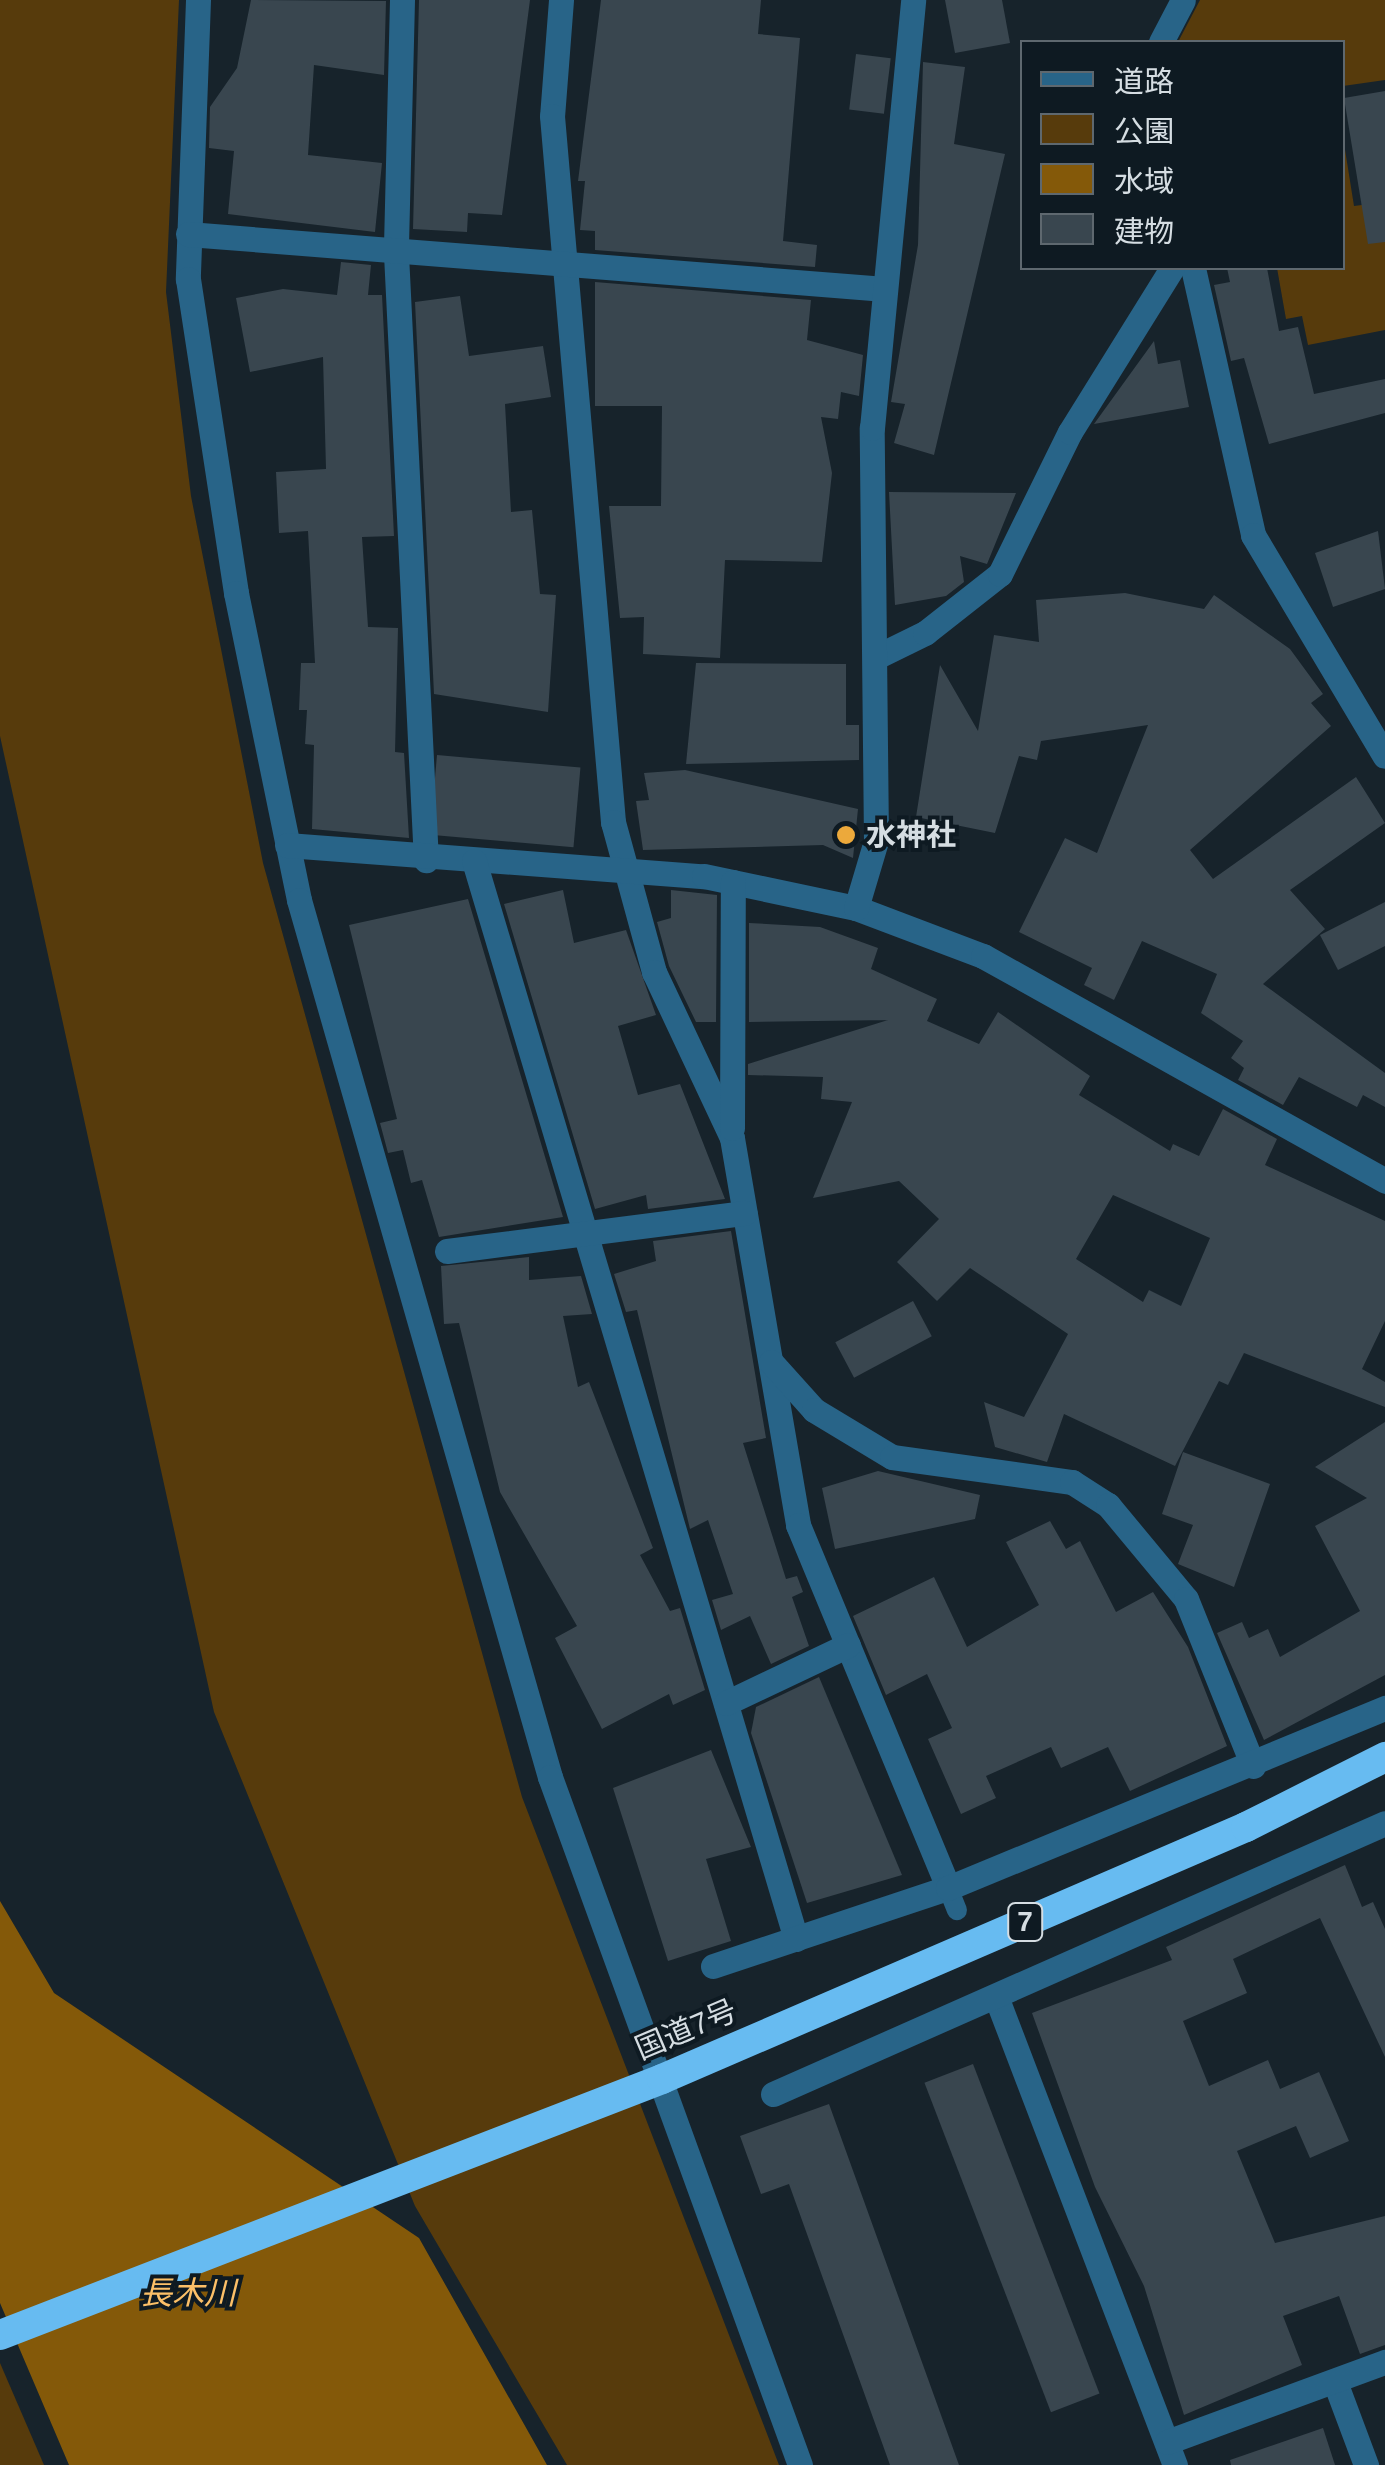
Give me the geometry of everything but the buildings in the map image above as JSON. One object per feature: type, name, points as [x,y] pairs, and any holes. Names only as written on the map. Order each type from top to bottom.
[{"type":"highway","name":"国道7号","points":[[0,2334],[662,2079],[1385,1758]]},
{"type":"street","points":[[198,0],[188,234],[218,481],[287,845],[440,1412],[550,1777],[800,2465]]},
{"type":"street","points":[[402,0],[396,254],[426,860]]},
{"type":"street","points":[[561,0],[552,116],[623,871],[654,972],[732,1138]]},
{"type":"street","points":[[856,908],[876,841],[872,428],[913,0]]},
{"type":"street","points":[[1162,40],[1184,0]]},
{"type":"street","points":[[188,234],[396,254],[566,260],[885,289]]},
{"type":"street","points":[[876,657],[925,633],[1000,574],[1070,432],[1171,270]]},
{"type":"street","points":[[1194,270],[1253,535],[1385,756]]},
{"type":"street","points":[[287,845],[426,860],[623,871],[733,882],[856,908],[982,956],[1385,1180]]},
{"type":"street","points":[[474,861],[796,1939]]},
{"type":"street","points":[[733,882],[732,1138],[798,1525],[952,1899]]},
{"type":"street","points":[[447,1251],[746,1213]]},
{"type":"street","points":[[771,1362],[814,1410],[892,1457],[1072,1482],[1108,1505],[1186,1600],[1253,1766]]},
{"type":"street","points":[[726,1702],[848,1645]]},
{"type":"street","points":[[713,1966],[796,1939],[952,1899],[1385,1708]]},
{"type":"street","points":[[773,2094],[994,1991],[1385,1822]]},
{"type":"street","points":[[994,1991],[1171,2454],[1385,2362]]},
{"type":"street","points":[[1335,2382],[1366,2465]]},
{"type":"green space","points":[[0,0],[179,0],[166,292],[191,496],[263,863],[522,1797],[779,2465],[567,2465],[415,2206],[214,1712],[0,736]]},
{"type":"green space","points":[[1200,0],[1385,0],[1385,80],[1345,86],[1345,40],[1179,40]]},
{"type":"green space","points":[[1345,150],[1354,206],[1385,202],[1385,330],[1308,345],[1302,316],[1286,319],[1277,270],[1345,270]]},
{"type":"green space","points":[[0,2363],[44,2465],[0,2465]]},
{"type":"water","name":"長木川","points":[[0,1901],[54,1993],[419,2238],[547,2465],[69,2465],[0,2303]]},
{"type":"place","name":"水神社","points":[[846,835]]}]
